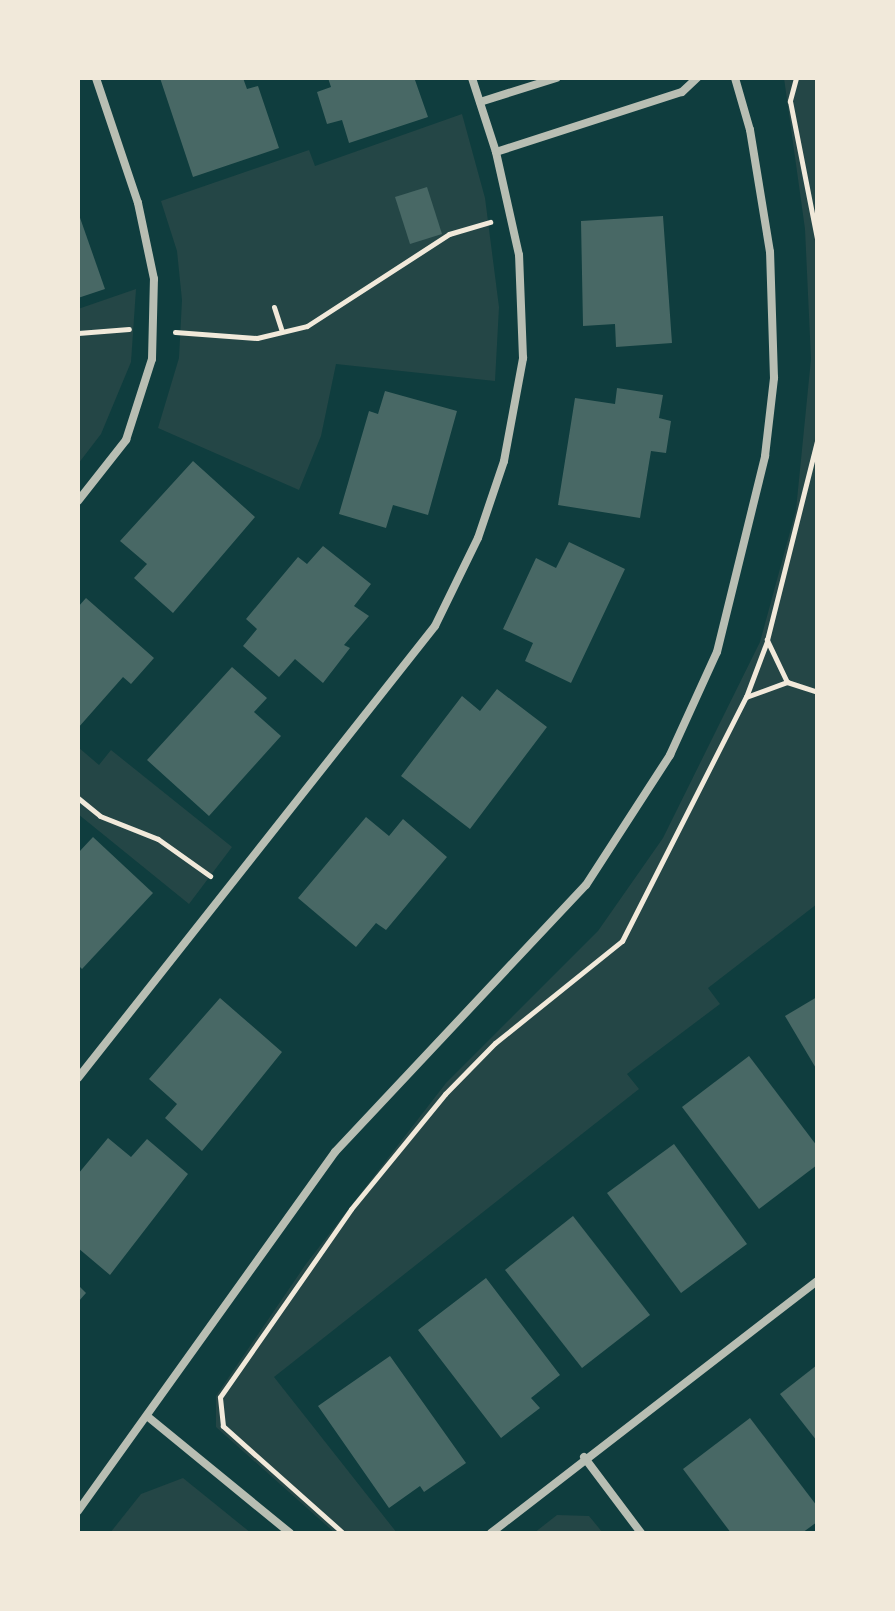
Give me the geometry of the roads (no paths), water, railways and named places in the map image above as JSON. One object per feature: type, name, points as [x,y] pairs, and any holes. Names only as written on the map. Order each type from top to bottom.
[{"type":"street","points":[[78,501],[126,440],[152,359],[154,279],[138,203],[96,78]]},
{"type":"street","points":[[78,1078],[435,626],[478,538],[504,461],[523,358],[519,255],[496,152],[472,78]]},
{"type":"street","points":[[480,102],[556,78]]},
{"type":"street","points":[[496,152],[682,92],[697,78]]},
{"type":"street","points":[[78,1511],[335,1152],[586,885],[670,755],[717,652],[765,456],[774,378],[765,210],[735,78]]},
{"type":"street","points":[[491,1533],[584,1457],[817,1281]]},
{"type":"street","points":[[147,1416],[290,1533]]},
{"type":"street","points":[[584,1457],[641,1533]]}]
